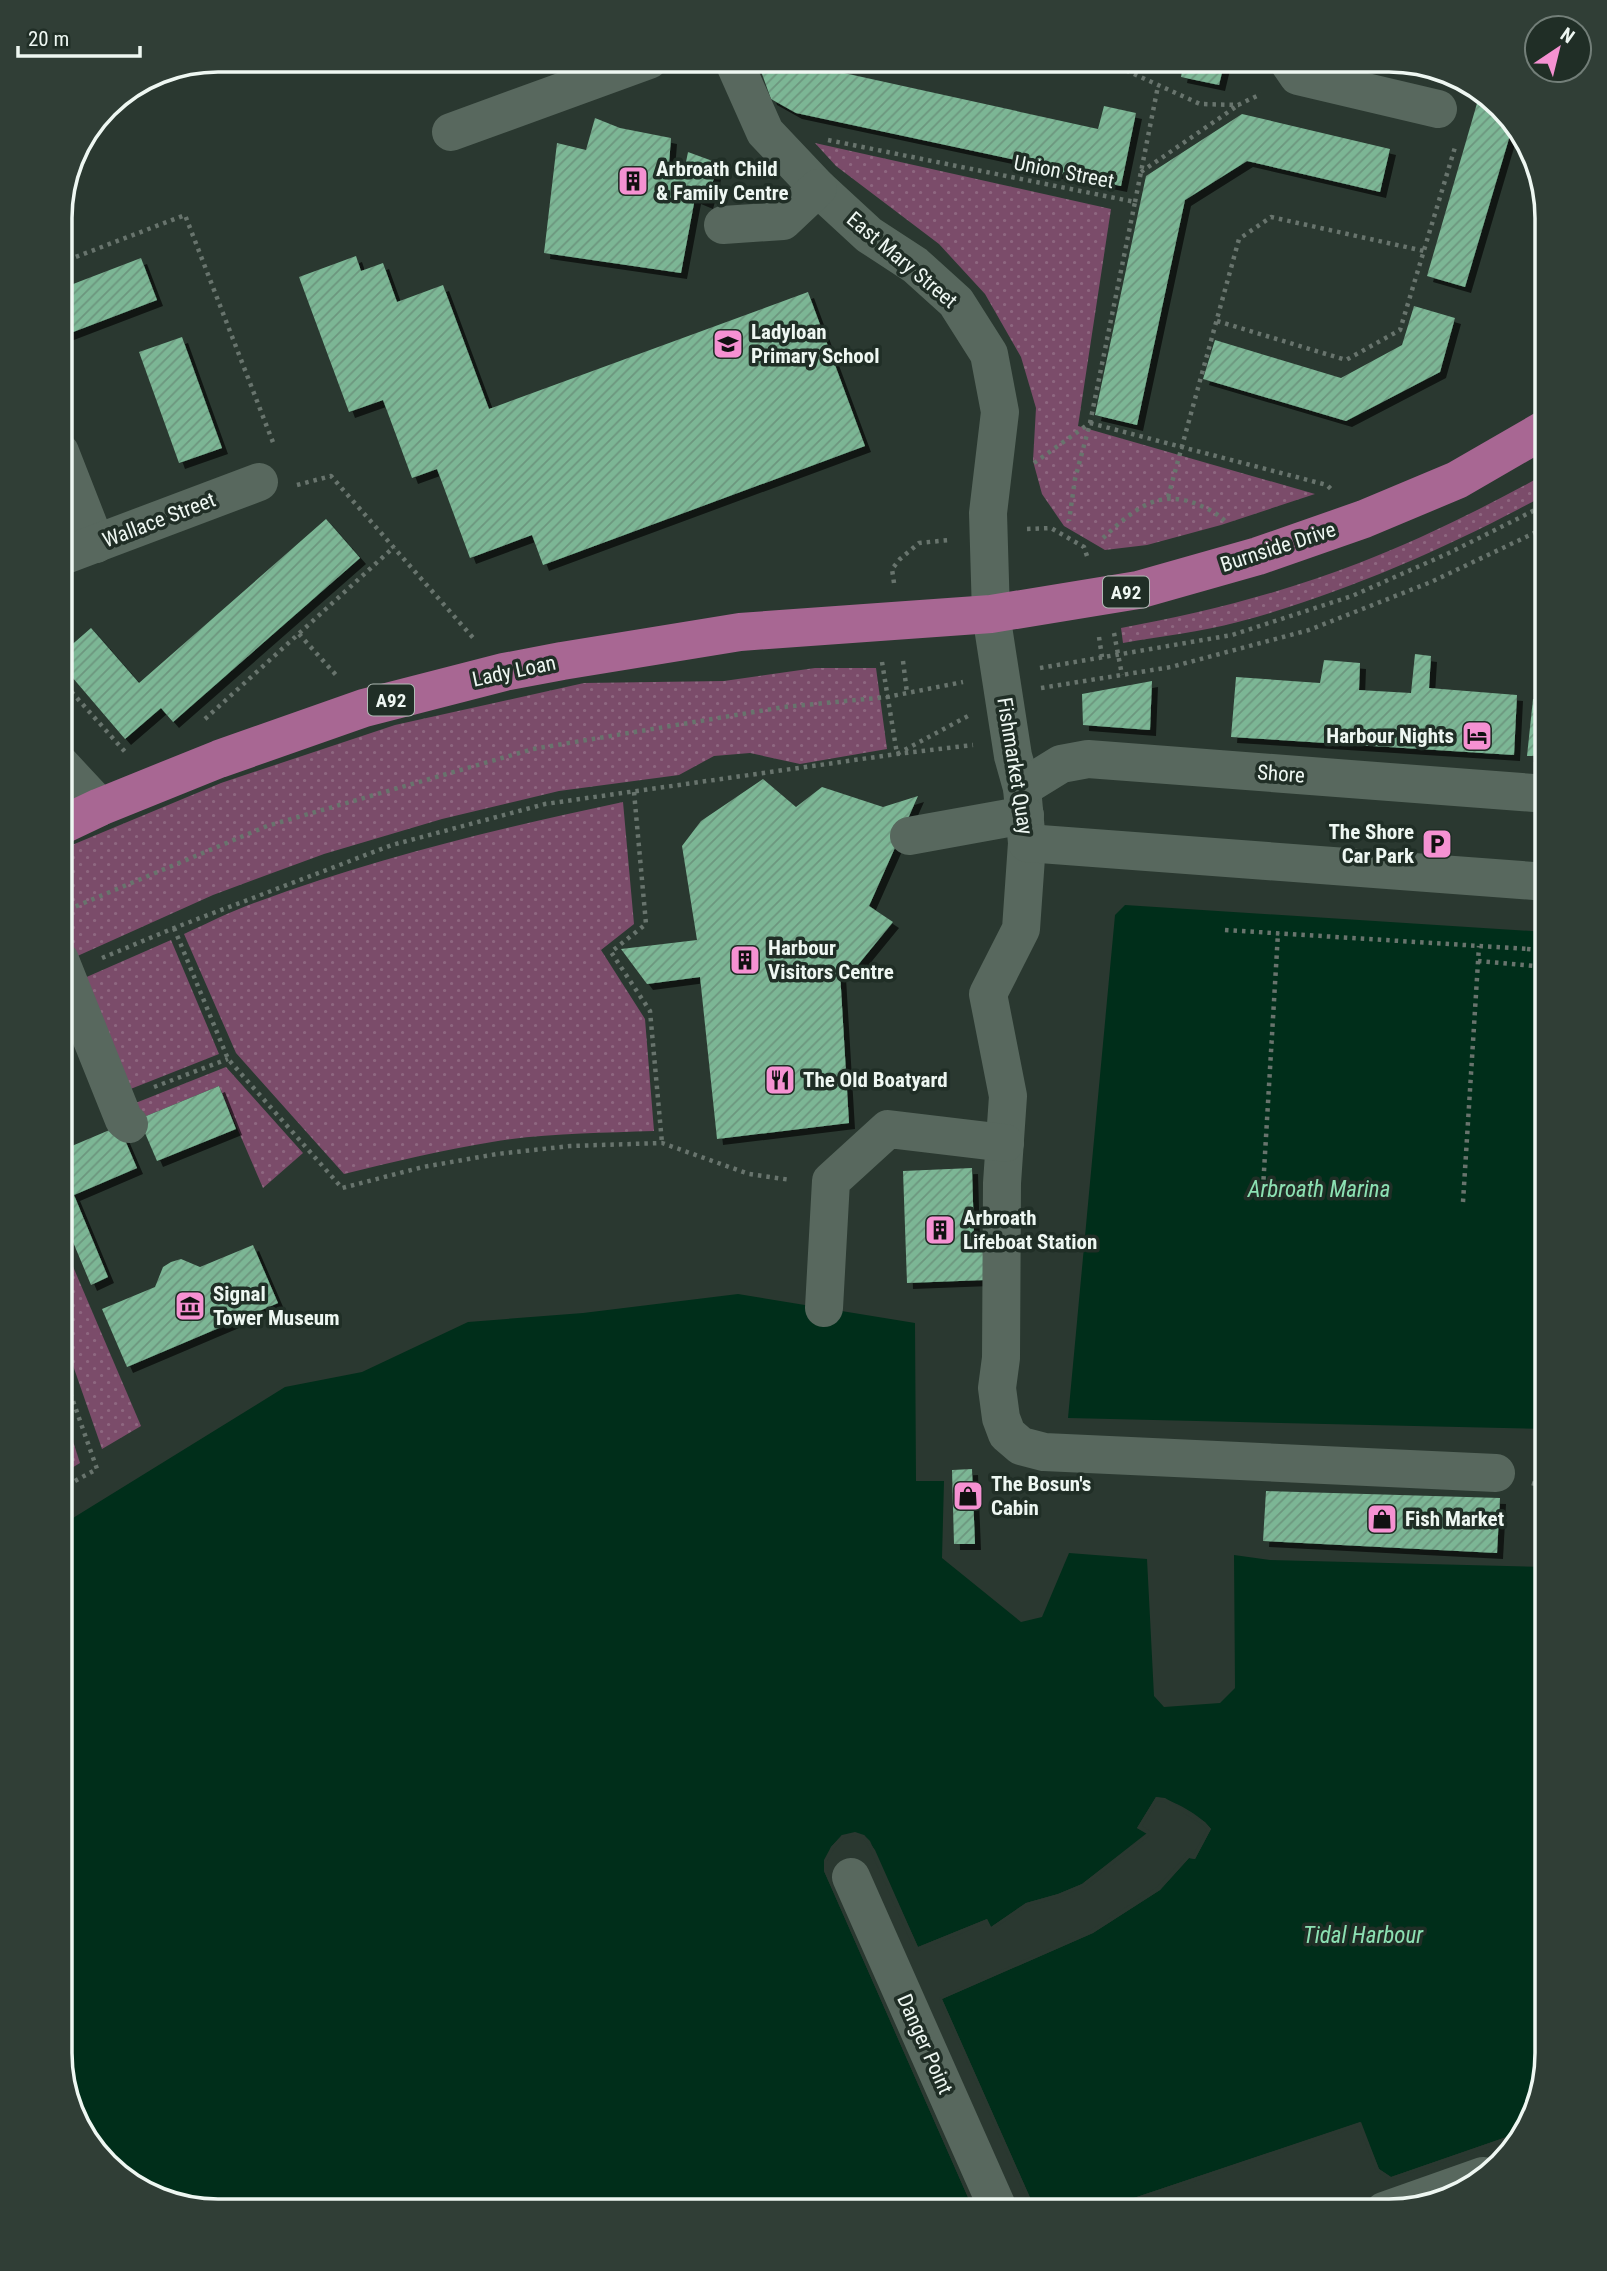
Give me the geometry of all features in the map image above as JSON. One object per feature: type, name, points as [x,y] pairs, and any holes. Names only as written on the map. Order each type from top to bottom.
[{"type":"main road","name":"Burnside Drive","points":[[991,614],[1138,590],[1258,556],[1364,519],[1457,480],[1535,435]]},
{"type":"main road","name":"Lady Loan","points":[[72,821],[219,759],[364,708],[504,672],[740,632],[991,614]]},
{"type":"street","points":[[451,132],[616,72]]},
{"type":"street","name":"East Mary Street","points":[[738,72],[765,132],[818,188],[869,236],[915,265],[956,302],[989,354],[1000,412],[988,513],[991,614]]},
{"type":"street","points":[[1304,72],[1447,125]]},
{"type":"street","points":[[723,225],[783,221],[818,188]]},
{"type":"street","name":"Wallace Street","points":[[72,553],[275,481]]},
{"type":"street","points":[[72,483],[96,544]]},
{"type":"street","name":"Fishmarket Quay","points":[[991,614],[1025,815],[1021,929],[988,994],[1009,1096],[1006,1143]]},
{"type":"street","name":"Shore","points":[[1025,815],[1060,764],[1087,760],[1535,793]]},
{"type":"street","points":[[72,777],[100,807]]},
{"type":"street","points":[[909,836],[1025,815],[1535,880]]},
{"type":"street","points":[[72,988],[123,1113]]},
{"type":"street","points":[[824,1308],[831,1181],[888,1129],[1006,1143],[1002,1183],[1001,1358],[997,1388],[1001,1418],[1007,1434],[1021,1446],[1044,1452],[1496,1473]]},
{"type":"street","name":"Danger Point","points":[[851,1877],[994,2199]]},
{"type":"path","points":[[1128,72],[1200,104],[1238,106]]},
{"type":"path","points":[[1141,172],[1287,72]]},
{"type":"path","points":[[1135,202],[1158,86]]},
{"type":"path","points":[[1217,321],[1346,360],[1400,330],[1424,251],[1447,125]]},
{"type":"path","name":"Union Street","points":[[765,132],[805,135],[1135,202],[1090,423],[1075,479],[1069,521]]},
{"type":"path","points":[[72,258],[185,215],[275,448]]},
{"type":"path","points":[[1168,497],[1239,239],[1271,217],[1424,251]]},
{"type":"path","points":[[1031,465],[1090,423],[1326,485],[1364,519]]},
{"type":"path","points":[[275,481],[298,486],[331,476],[504,672]]},
{"type":"path","points":[[1103,538],[1122,520],[1155,499],[1168,497],[1184,499],[1219,515],[1258,556]]},
{"type":"path","points":[[1051,666],[1232,635],[1352,596],[1449,553],[1535,510]]},
{"type":"path","points":[[1030,529],[1051,528],[1084,547],[1087,553]]},
{"type":"path","points":[[897,754],[1004,696],[1171,667],[1309,630],[1431,582],[1535,533]]},
{"type":"path","points":[[894,584],[892,569],[900,559],[919,543],[936,541]]},
{"type":"path","points":[[199,724],[394,547]]},
{"type":"path","points":[[1114,629],[1122,675]]},
{"type":"path","points":[[1098,632],[1102,657]]},
{"type":"path","points":[[299,634],[364,708]]},
{"type":"path","points":[[882,660],[897,754]]},
{"type":"path","points":[[903,667],[907,693]]},
{"type":"path","points":[[72,908],[267,826],[533,749],[784,707],[887,697],[954,684]]},
{"type":"path","points":[[72,693],[154,785]]},
{"type":"path","points":[[72,963],[174,928],[392,845],[545,804],[965,746]]},
{"type":"path","points":[[634,792],[646,924],[611,952],[650,1011],[662,1143]]},
{"type":"path","points":[[174,928],[228,1059],[342,1188],[423,1167],[497,1154],[570,1146],[662,1143],[748,1174],[799,1182],[831,1181]]},
{"type":"path","points":[[1225,930],[1528,949]]},
{"type":"path","points":[[1263,1188],[1278,933]]},
{"type":"path","points":[[1463,1202],[1479,946]]},
{"type":"path","points":[[1501,947],[1535,950]]},
{"type":"path","points":[[1478,961],[1535,966]]},
{"type":"path","points":[[123,1113],[228,1059]]},
{"type":"path","points":[[72,1398],[97,1469],[72,1483]]},
{"type":"shaded area","points":[[815,143],[1111,209],[1078,426],[1315,494],[1221,525],[1147,545],[1105,550],[1064,526],[1042,494],[1033,461],[1036,408],[1021,357],[985,294],[939,244],[836,166]]},
{"type":"shaded area","points":[[1535,479],[1535,500],[1436,550],[1357,583],[1238,622],[1123,643],[1121,628],[1182,616],[1301,584],[1382,554],[1478,510]]},
{"type":"shaded area","points":[[815,668],[876,668],[887,749],[800,764],[750,753],[714,756],[679,775],[559,791],[442,819],[324,854],[213,895],[73,958],[72,956],[72,845],[221,783],[395,725],[584,683],[724,681]]},
{"type":"shaded area","points":[[623,802],[634,924],[601,950],[645,1019],[654,1131],[512,1139],[436,1152],[344,1174],[236,1053],[184,934],[248,906],[347,871],[485,833]]},
{"type":"shaded area","points":[[171,940],[219,1054],[128,1090],[82,979]]},
{"type":"shaded area","points":[[226,1067],[303,1153],[263,1188],[219,1086],[139,1119],[133,1104]]},
{"type":"shaded area","points":[[72,1264],[141,1426],[102,1449],[72,1363]]},
{"type":"shaded area","points":[[72,1438],[80,1463],[72,1468]]},
{"type":"water","name":"Arbroath Marina","points":[[1125,905],[1535,931],[1535,1429],[1068,1418],[1115,915]]},
{"type":"water","name":"Tidal Harbour","points":[[738,1294],[915,1323],[916,1481],[944,1481],[942,1558],[1021,1622],[1042,1617],[1069,1553],[1147,1559],[1154,1696],[1164,1707],[1220,1703],[1235,1688],[1234,1555],[1270,1560],[1535,1567],[1535,2053],[1530,2091],[1524,2109],[1509,2136],[1391,2177],[1379,2169],[1360,2122],[1131,2199],[1031,2199],[942,1999],[1093,1933],[1160,1890],[1189,1858],[1195,1859],[1211,1829],[1186,1809],[1156,1797],[1137,1828],[1147,1833],[1082,1884],[1026,1903],[991,1927],[987,1919],[918,1947],[870,1841],[864,1835],[842,1835],[831,1847],[824,1871],[969,2199],[209,2199],[171,2191],[153,2184],[129,2169],[102,2142],[91,2126],[77,2091],[73,2072],[72,1519],[285,1387],[362,1372],[468,1322],[583,1313]]},
{"type":"pier","points":[[1156,1797],[1165,1798],[1205,1822],[1211,1829],[1195,1859],[1189,1858],[1160,1890],[1093,1933],[942,1999],[1031,2199],[1027,2199],[939,1998],[1091,1930],[1157,1887],[1187,1855],[1193,1855],[1207,1830],[1185,1814],[1158,1801],[1142,1826],[1150,1831],[1150,1835],[1084,1887],[1027,1906],[992,1930],[985,1924],[918,1951],[914,1949],[867,1843],[862,1838],[855,1835],[844,1838],[827,1861],[827,1870],[973,2199],[969,2199],[824,1871],[824,1860],[842,1835],[855,1832],[864,1835],[875,1850],[918,1947],[987,1919],[991,1927],[1026,1903],[1082,1884],[1147,1834],[1137,1828]]},
{"type":"pier","points":[[1361,2122],[1379,2169],[1391,2177],[1509,2136],[1506,2141],[1390,2180],[1376,2171],[1359,2126],[1142,2199],[1131,2199]]},
{"type":"building","points":[[761,72],[839,72],[1098,129],[1104,106],[1136,113],[1121,186],[1052,172],[1049,167],[796,113],[771,99]]},
{"type":"building","points":[[1182,72],[1222,72],[1219,85],[1181,77]]},
{"type":"building","points":[[1477,102],[1510,136],[1465,287],[1427,276]]},
{"type":"building","points":[[1242,114],[1390,149],[1380,192],[1247,161],[1185,200],[1137,425],[1095,415],[1146,176]]},
{"type":"building","name":"Arbroath Child & Family Centre","points":[[595,118],[620,128],[671,138],[669,164],[686,162],[688,152],[718,163],[707,203],[695,198],[681,273],[544,253],[557,143],[586,150]]},
{"type":"building","name":"Ladyloan Primary School","points":[[356,256],[361,271],[383,263],[397,302],[443,285],[489,409],[808,292],[865,446],[543,565],[532,535],[470,558],[437,469],[412,478],[383,400],[349,412],[299,277]]},
{"type":"building","points":[[141,258],[157,300],[72,332],[72,284]]},
{"type":"building","points":[[1414,306],[1455,318],[1440,372],[1346,421],[1203,379],[1215,340],[1341,378],[1402,345]]},
{"type":"building","points":[[182,337],[222,448],[179,463],[139,352]]},
{"type":"building","points":[[326,519],[360,558],[173,722],[161,708],[125,739],[72,677],[72,645],[91,628],[139,683]]},
{"type":"building","points":[[1415,654],[1431,656],[1429,688],[1517,695],[1514,755],[1231,737],[1236,677],[1320,683],[1324,660],[1360,663],[1359,690],[1411,693]]},
{"type":"building","points":[[1152,681],[1150,730],[1083,725],[1082,694]]},
{"type":"building","points":[[1533,699],[1535,699],[1535,756],[1527,756]]},
{"type":"building","name":"Harbour Visitors Centre","points":[[763,779],[796,807],[822,787],[883,807],[918,796],[869,906],[893,922],[853,971],[840,972],[849,1123],[717,1139],[700,977],[647,984],[621,949],[697,940],[682,846],[701,821]]},
{"type":"building","points":[[219,1086],[236,1129],[157,1161],[139,1119]]},
{"type":"building","points":[[119,1126],[137,1168],[74,1195],[108,1277],[91,1285],[72,1240],[72,1146]]},
{"type":"building","name":"Arbroath Lifeboat Station","points":[[972,1168],[974,1235],[983,1235],[985,1280],[907,1283],[903,1171]]},
{"type":"building","name":"Signal Tower Museum","points":[[253,1245],[278,1303],[127,1367],[102,1309],[155,1287],[163,1267],[171,1262],[181,1259],[200,1267]]},
{"type":"building","points":[[972,1469],[975,1544],[954,1544],[952,1470]]},
{"type":"building","name":"Fish Market","points":[[1266,1491],[1500,1498],[1497,1553],[1263,1541]]},
{"type":"place","name":"Arbroath Child & Family Centre","points":[[633,181]]},
{"type":"place","name":"Ladyloan Primary School","points":[[728,344]]},
{"type":"place","name":"Harbour Nights","points":[[1477,736]]},
{"type":"place","name":"The Shore Car Park","points":[[1437,844]]},
{"type":"place","name":"Harbour Visitors Centre","points":[[745,960]]},
{"type":"place","name":"The Old Boatyard","points":[[780,1080]]},
{"type":"place","name":"Arbroath Lifeboat Station","points":[[940,1230]]},
{"type":"place","name":"Signal Tower Museum","points":[[190,1306]]},
{"type":"place","name":"The Bosun's Cabin","points":[[968,1496]]},
{"type":"place","name":"Fish Market","points":[[1382,1519]]}]
